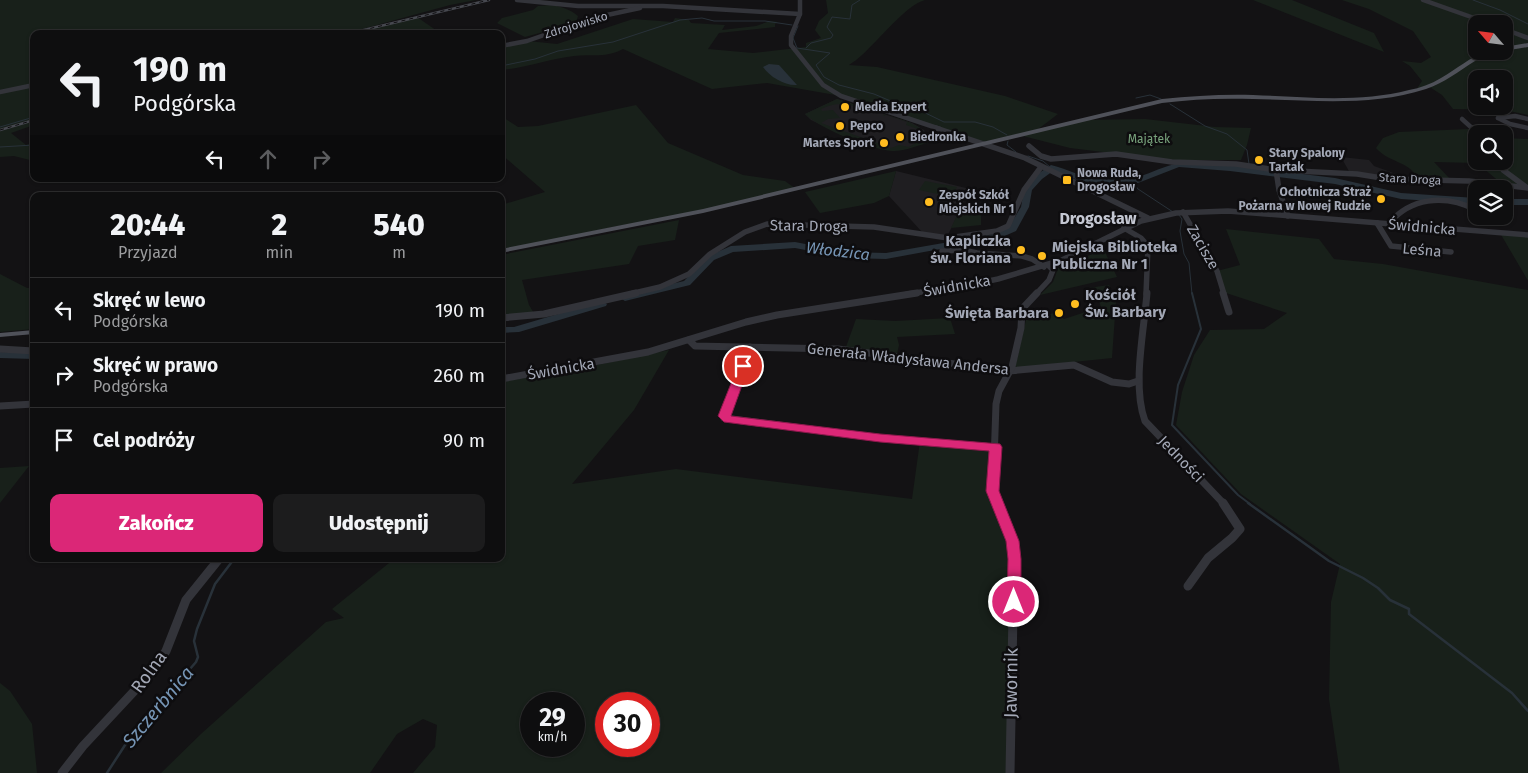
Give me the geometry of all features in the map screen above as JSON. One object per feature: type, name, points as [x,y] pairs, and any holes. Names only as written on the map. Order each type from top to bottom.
[{"type":"main road","points":[[1513,47],[1528,45]]},
{"type":"main road","points":[[505,250],[703,211],[1134,107],[1183,98],[1232,95],[1354,99],[1401,94],[1436,83],[1470,60]]},
{"type":"main road","points":[[0,335],[30,332]]},
{"type":"street","name":"Zdrojowisko","points":[[517,0],[578,6],[637,5],[800,14]]},
{"type":"street","points":[[632,1],[640,0],[634,4],[637,5]]},
{"type":"street","points":[[800,0],[800,14],[791,36],[791,45],[828,89],[841,96],[1025,158],[1148,218]]},
{"type":"street","points":[[1423,0],[1468,16]]},
{"type":"street","points":[[616,2],[621,5]]},
{"type":"street","name":"Zdrojowisko","points":[[505,45],[527,40],[601,16],[651,6]]},
{"type":"street","points":[[1513,32],[1528,38]]},
{"type":"street","points":[[0,92],[30,86]]},
{"type":"street","points":[[1528,119],[1515,116],[1498,118],[1506,123],[1528,128]]},
{"type":"street","points":[[1462,119],[1468,125]]},
{"type":"street","name":"Stara Droga","points":[[1029,146],[1040,156],[1051,160],[1110,153],[1172,162],[1236,164],[1276,172],[1357,174],[1388,179],[1469,181],[1527,188]]},
{"type":"street","name":"Stara Droga","points":[[505,318],[544,314],[660,286],[688,274],[710,254],[745,232],[768,224],[874,227],[948,238],[997,231],[1008,226],[1024,190],[1043,168]]},
{"type":"street","points":[[1503,170],[1527,188]]},
{"type":"street","points":[[1276,172],[1279,190],[1288,216]]},
{"type":"street","points":[[1396,225],[1394,218],[1400,210],[1420,202],[1458,202],[1468,205]]},
{"type":"street","name":"Świdnicka","points":[[505,378],[618,359],[746,322],[777,315],[856,301],[965,286],[1046,266],[1085,251],[1124,228],[1148,218],[1177,213],[1222,211],[1528,236]]},
{"type":"street","name":"Zacisze","points":[[1177,213],[1217,271],[1229,312]]},
{"type":"street","name":"Leśna","points":[[1377,223],[1392,246],[1451,252]]},
{"type":"street","points":[[1124,228],[1141,238],[1148,246],[1142,353],[1138,381]]},
{"type":"street","points":[[942,251],[963,250],[977,253],[1022,256],[1032,258],[1046,266]]},
{"type":"street","name":"Jawornik","points":[[1010,773],[1014,559],[1009,528],[993,491],[996,404],[998,391],[1012,367],[1022,309],[1049,280],[1053,270],[1046,266]]},
{"type":"street","name":"Generała Władysława Andersa","points":[[689,340],[695,346],[838,349],[1009,371],[1074,365],[1085,367],[1110,383],[1126,384],[1138,381]]},
{"type":"street","points":[[750,347],[724,418],[880,438],[996,447]]},
{"type":"street","points":[[0,349],[30,351]]},
{"type":"street","name":"Jedności","points":[[1138,381],[1139,407],[1145,421],[1223,503],[1240,529],[1237,535],[1216,550],[1201,566],[1188,586]]},
{"type":"street","points":[[0,406],[30,404]]},
{"type":"street","name":"Rolna","points":[[62,773],[83,746],[152,672],[166,651],[186,600],[217,562]]},
{"type":"shaded area","points":[[769,64],[779,65],[797,85],[783,82],[766,71],[763,67]]},
{"type":"shaded area","points":[[837,99],[912,123],[924,130],[931,142],[893,151],[850,139],[811,120],[805,114]]},
{"type":"shaded area","points":[[1341,157],[1369,160],[1374,166],[1410,179],[1350,173]]},
{"type":"shaded area","name":"Zespół Szkół Miejskich Nr 1","points":[[896,171],[970,189],[947,237],[923,233],[889,196]]},
{"type":"green space","points":[[0,0],[476,0],[450,5],[359,30],[30,30],[30,120],[0,129]]},
{"type":"green space","name":"Majątek","points":[[826,0],[925,0],[901,16],[859,58],[849,65],[877,67],[1005,96],[1058,114],[1037,130],[1084,120],[1145,119],[1215,127],[1251,128],[1247,145],[1241,160],[1169,160],[1070,148],[1019,135],[983,144],[841,96],[767,83],[712,89],[623,49],[611,54],[574,56],[505,69],[505,46],[528,41],[557,44],[633,19],[673,22],[675,18],[689,20],[691,23],[725,25],[722,30],[756,26],[770,21],[778,22],[775,24],[775,27],[719,33],[708,49],[753,53],[806,47],[806,43],[821,38],[815,30],[819,21],[828,13]]},
{"type":"green space","points":[[1253,0],[1292,0],[1374,33],[1384,52]]},
{"type":"green space","points":[[1342,0],[1528,0],[1528,115],[1513,112],[1513,70],[1468,70],[1468,109],[1453,109],[1442,95],[1428,86],[1416,90],[1422,81],[1410,66],[1402,61],[1421,63],[1431,57],[1413,31],[1369,9]]},
{"type":"green space","points":[[551,5],[566,9],[578,16],[576,23],[525,37],[497,23],[502,18],[533,10],[538,6]]},
{"type":"green space","points":[[417,17],[436,30],[367,30]]},
{"type":"green space","points":[[837,99],[866,108],[855,110],[856,107],[842,104],[826,107],[821,109],[822,111],[833,110],[840,118],[828,119],[821,123],[891,148],[899,145],[909,147],[925,137],[924,133],[931,142],[901,150],[883,149],[834,132],[805,114]]},
{"type":"green space","points":[[636,105],[668,143],[743,175],[785,181],[796,189],[703,211],[505,249],[505,204],[545,192],[505,157],[505,119],[518,127],[538,126]]},
{"type":"green space","points":[[883,114],[904,120],[922,130],[906,125],[907,122],[884,116]]},
{"type":"green space","points":[[30,122],[30,126],[11,133],[26,145],[30,144],[30,160],[14,156],[0,157],[0,131]]},
{"type":"green space","points":[[1468,129],[1468,163],[1434,162],[1450,179],[1418,178],[1409,168],[1381,153],[1376,148],[1383,138],[1399,132]]},
{"type":"green space","points":[[1513,138],[1528,139],[1528,187],[1506,171],[1513,170]]},
{"type":"green space","points":[[1485,170],[1501,170],[1521,186],[1513,185],[1513,180],[1497,180]]},
{"type":"green space","points":[[896,171],[889,196],[874,203],[820,213],[805,192]]},
{"type":"green space","points":[[925,181],[957,187],[952,197],[919,190]]},
{"type":"green space","points":[[961,207],[987,210],[987,215],[981,215],[981,225],[951,228]]},
{"type":"green space","points":[[679,220],[675,240],[638,246],[629,264],[522,280],[529,305],[535,315],[505,318],[505,254]]},
{"type":"green space","points":[[1226,229],[1319,239],[1334,259],[1383,264],[1528,290],[1528,773],[1340,773],[1329,699],[1331,602],[1340,564],[1241,494],[1176,425],[1182,392],[1194,355],[1210,330],[1264,329],[1287,313],[1223,292],[1217,271],[1240,265]]},
{"type":"green space","points":[[1500,233],[1528,237],[1528,280],[1527,279]]},
{"type":"green space","points":[[1104,250],[1117,277],[1040,295],[1053,282],[1059,266],[1084,258]]},
{"type":"green space","points":[[0,274],[30,288],[30,329],[0,332]]},
{"type":"green space","points":[[1109,285],[1116,301],[1112,358],[1015,368],[1026,320],[1054,313],[1064,319],[1101,307],[1098,298],[1088,288]]},
{"type":"green space","points":[[950,318],[955,334],[897,337],[899,345],[897,354],[846,347],[856,319],[895,321]]},
{"type":"green space","points":[[669,350],[634,410],[572,484],[676,469],[912,499],[920,441],[995,447],[993,491],[1012,541],[1010,773],[413,773],[435,747],[437,725],[423,719],[397,734],[370,773],[161,773],[202,733],[326,622],[344,618],[332,609],[390,562],[505,562],[505,381],[568,371]]},
{"type":"green space","points":[[29,466],[0,503],[0,468]]},
{"type":"green space","points":[[0,683],[10,691],[32,724],[37,773],[0,773]]},
{"type":"waterway","points":[[806,48],[811,43],[831,38],[833,35],[827,27],[832,17],[850,19],[852,5],[860,0]]},
{"type":"waterway","points":[[1473,0],[1500,10],[1528,24]]},
{"type":"waterway","points":[[505,65],[535,59],[558,51],[613,42],[680,20],[702,18],[714,21],[765,21],[792,25]]},
{"type":"waterway","points":[[798,26],[793,38],[797,48],[830,53],[816,65],[824,77],[839,85],[911,106],[944,122],[975,122],[993,127],[1007,135]]},
{"type":"waterway","points":[[1136,98],[1150,95],[1161,99]]},
{"type":"waterway","points":[[1170,104],[1205,126],[1227,134],[1247,150],[1249,164]]},
{"type":"waterway","points":[[0,127],[30,118]]},
{"type":"waterway","points":[[1008,141],[1007,145],[1016,152]]},
{"type":"waterway","points":[[0,147],[30,145]]},
{"type":"waterway","points":[[1028,156],[1043,161],[1051,168]]},
{"type":"waterway","name":"Włodzica","points":[[625,298],[687,283],[711,258],[731,249],[795,245],[847,255],[886,256],[997,236],[1013,229],[1025,207],[1028,190],[1039,177],[1051,168],[1062,170],[1084,179],[1101,182],[1138,180],[1179,165],[1230,168],[1335,181],[1401,196],[1468,200]]},
{"type":"waterway","points":[[1132,181],[1138,189],[1173,212]]},
{"type":"waterway","name":"Włodzica","points":[[1513,202],[1528,202]]},
{"type":"waterway","points":[[1179,215],[1182,219],[1180,231],[1184,254],[1189,263],[1192,294]]},
{"type":"waterway","points":[[1192,293],[1201,329],[1178,385],[1172,425],[1238,495],[1250,504]]},
{"type":"waterway","name":"Włodzica","points":[[505,330],[515,330],[602,304]]},
{"type":"waterway","name":"Włodzica","points":[[0,355],[30,356]]},
{"type":"waterway","points":[[1248,503],[1329,561],[1363,578],[1378,588],[1390,600],[1409,609],[1409,614],[1512,693],[1528,711]]},
{"type":"waterway","name":"Szczerbnica","points":[[107,773],[127,742],[196,662],[198,657],[194,641],[197,629],[215,584],[232,562]]},
{"type":"railway","points":[[364,30],[489,0]]},
{"type":"railway","points":[[0,130],[30,121]]},
{"type":"place","name":"Media Expert","points":[[845,107]]},
{"type":"place","name":"Pepco","points":[[840,126]]},
{"type":"place","name":"Biedronka","points":[[900,137]]},
{"type":"place","name":"Martes Sport","points":[[884,143]]},
{"type":"place","name":"Stary Spalony Tartak","points":[[1259,160]]},
{"type":"place","name":"Nowa Ruda, Drogosław","points":[[1067,180]]},
{"type":"place","name":"Ochotnicza Straż Pożarna w Nowej Rudzie","points":[[1381,199]]},
{"type":"place","name":"Zespół Szkół Miejskich Nr 1","points":[[929,202]]},
{"type":"place","name":"Kapliczka św. Floriana","points":[[1021,250]]},
{"type":"place","name":"Miejska Biblioteka Publiczna Nr 1","points":[[1042,256]]},
{"type":"place","name":"Kościół Św. Barbary","points":[[1075,304]]},
{"type":"place","name":"Święta Barbara","points":[[1059,313]]},
{"type":"district","name":"Drogosław","points":[[1098,218]]},
{"type":"route","points":[[743,366],[724,418],[880,438],[996,447],[993,491],[1009,528],[1012,541],[1014,602]]}]
